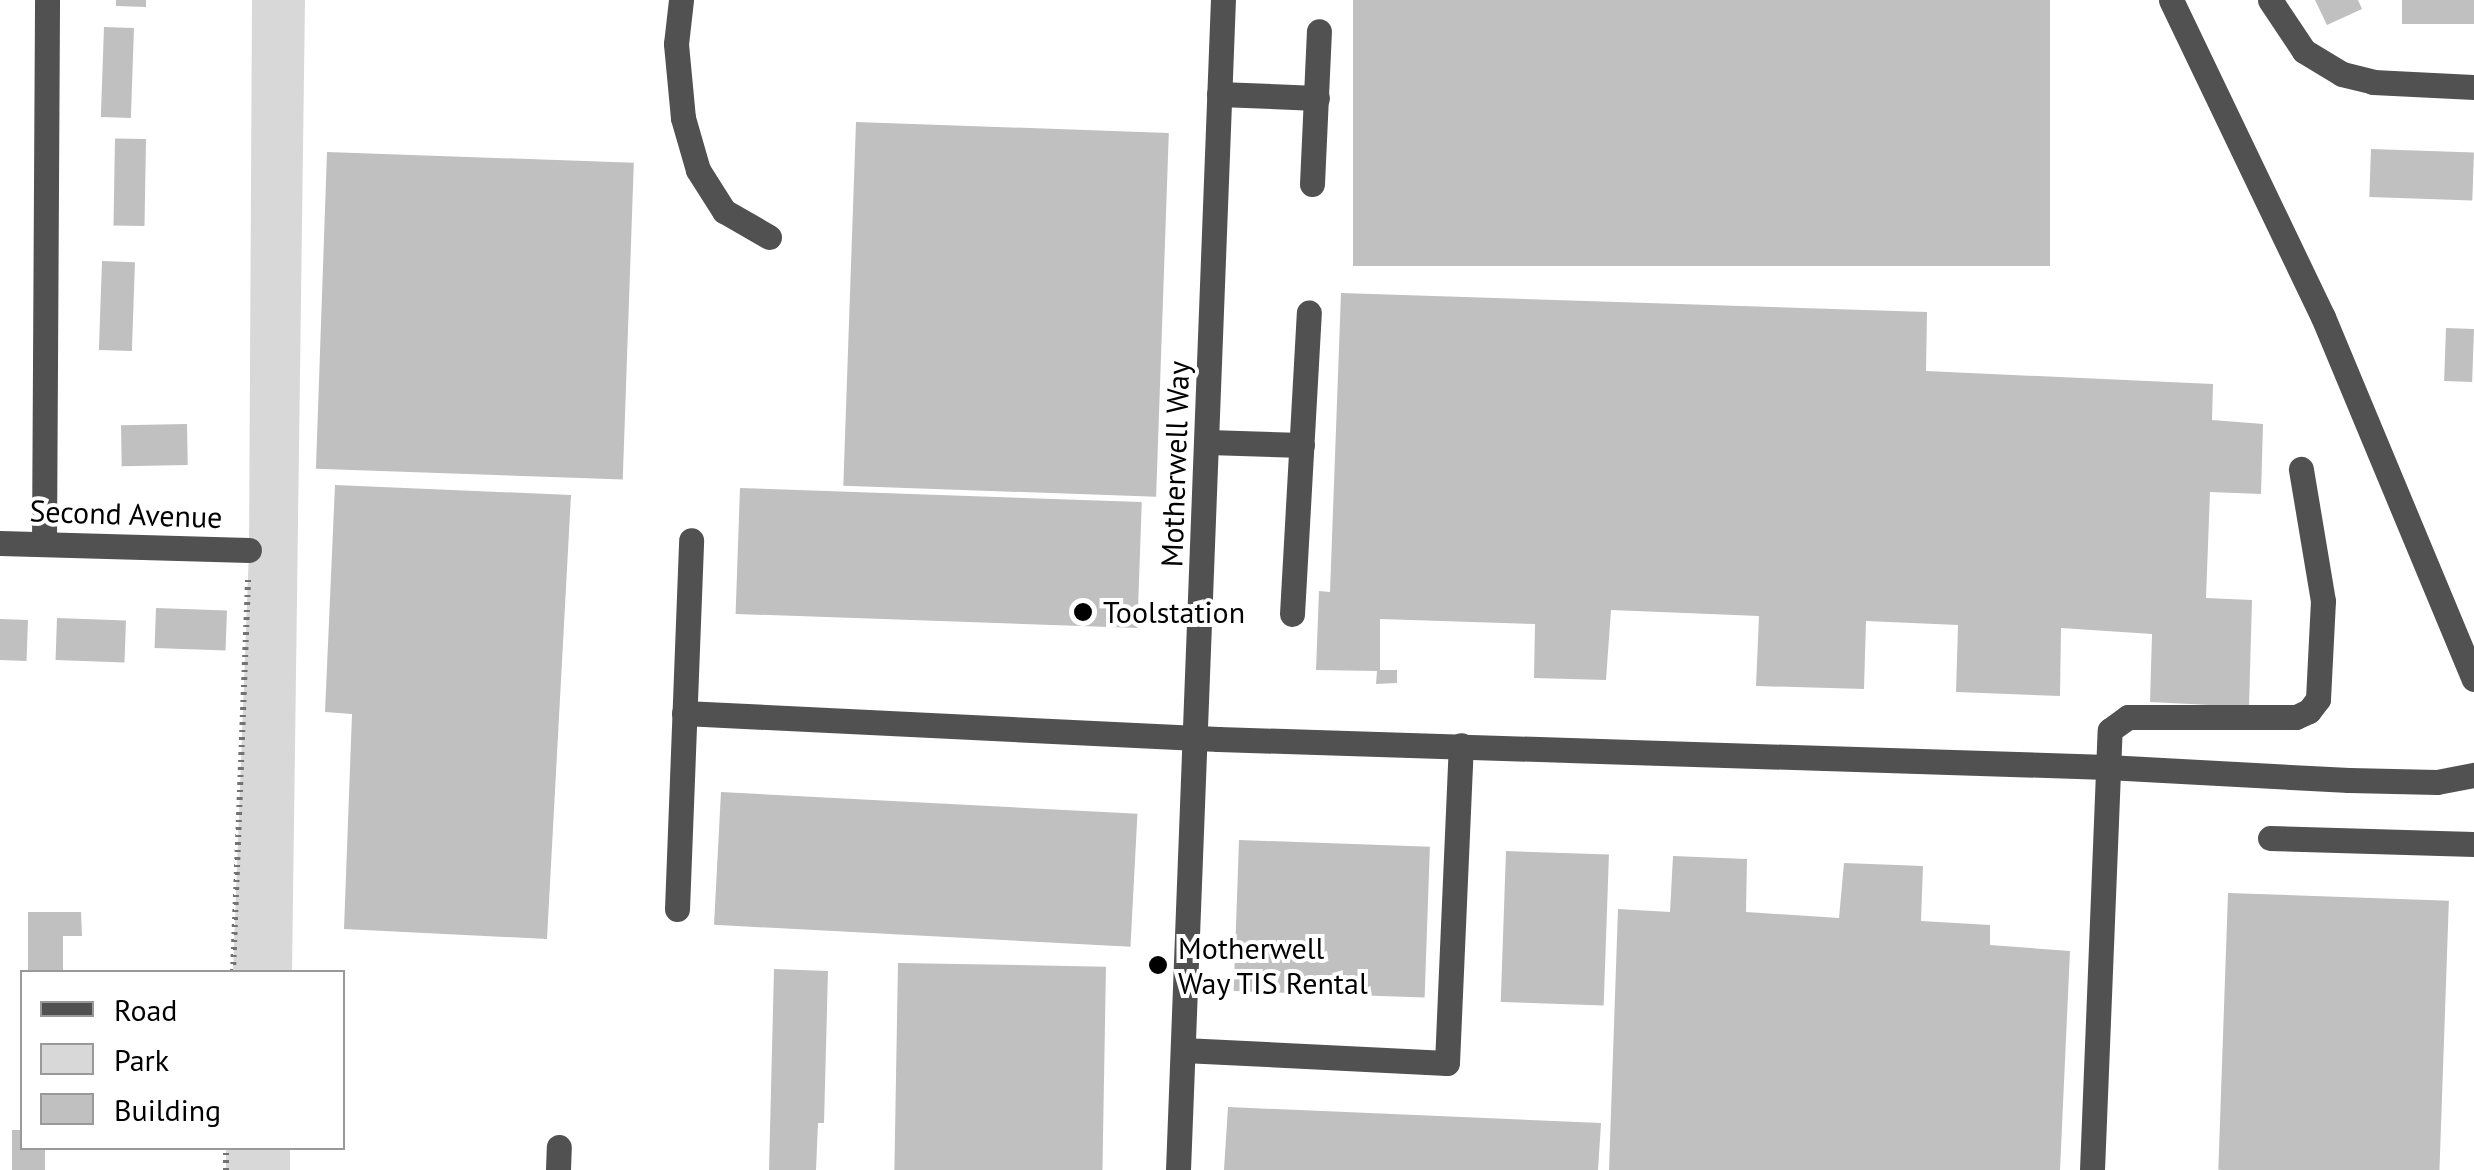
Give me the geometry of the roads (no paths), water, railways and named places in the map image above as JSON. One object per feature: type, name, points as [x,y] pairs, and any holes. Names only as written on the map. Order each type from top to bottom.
[{"type":"street","points":[[44,544],[47,0]]},
{"type":"street","points":[[681,0],[676,44],[683,118],[698,170],[724,211],[769,237]]},
{"type":"street","name":"Motherwell Way","points":[[1178,1170],[1222,0]]},
{"type":"street","points":[[2171,0],[2322,317],[2474,679]]},
{"type":"street","points":[[2270,0],[2304,50],[2342,74],[2373,82],[2474,87]]},
{"type":"street","points":[[1312,184],[1319,31]]},
{"type":"street","points":[[1219,94],[1317,98]]},
{"type":"street","points":[[1292,614],[1308,312]]},
{"type":"street","points":[[1208,442],[1302,445]]},
{"type":"street","points":[[2092,1170],[2110,730],[2128,717],[2296,717],[2310,711],[2318,700],[2324,601],[2300,470]]},
{"type":"street","points":[[677,909],[690,540]]},
{"type":"street","name":"Second Avenue","points":[[0,543],[249,550]]},
{"type":"street","points":[[684,714],[1195,737],[2107,767],[2437,782],[2474,774]]},
{"type":"street","points":[[1183,1050],[1447,1063],[1461,745]]},
{"type":"street","points":[[2270,838],[2474,844]]},
{"type":"place","name":"Toolstation","points":[[1083,612]]},
{"type":"place","name":"Motherwell Way TIS Rental","points":[[1158,965]]}]
